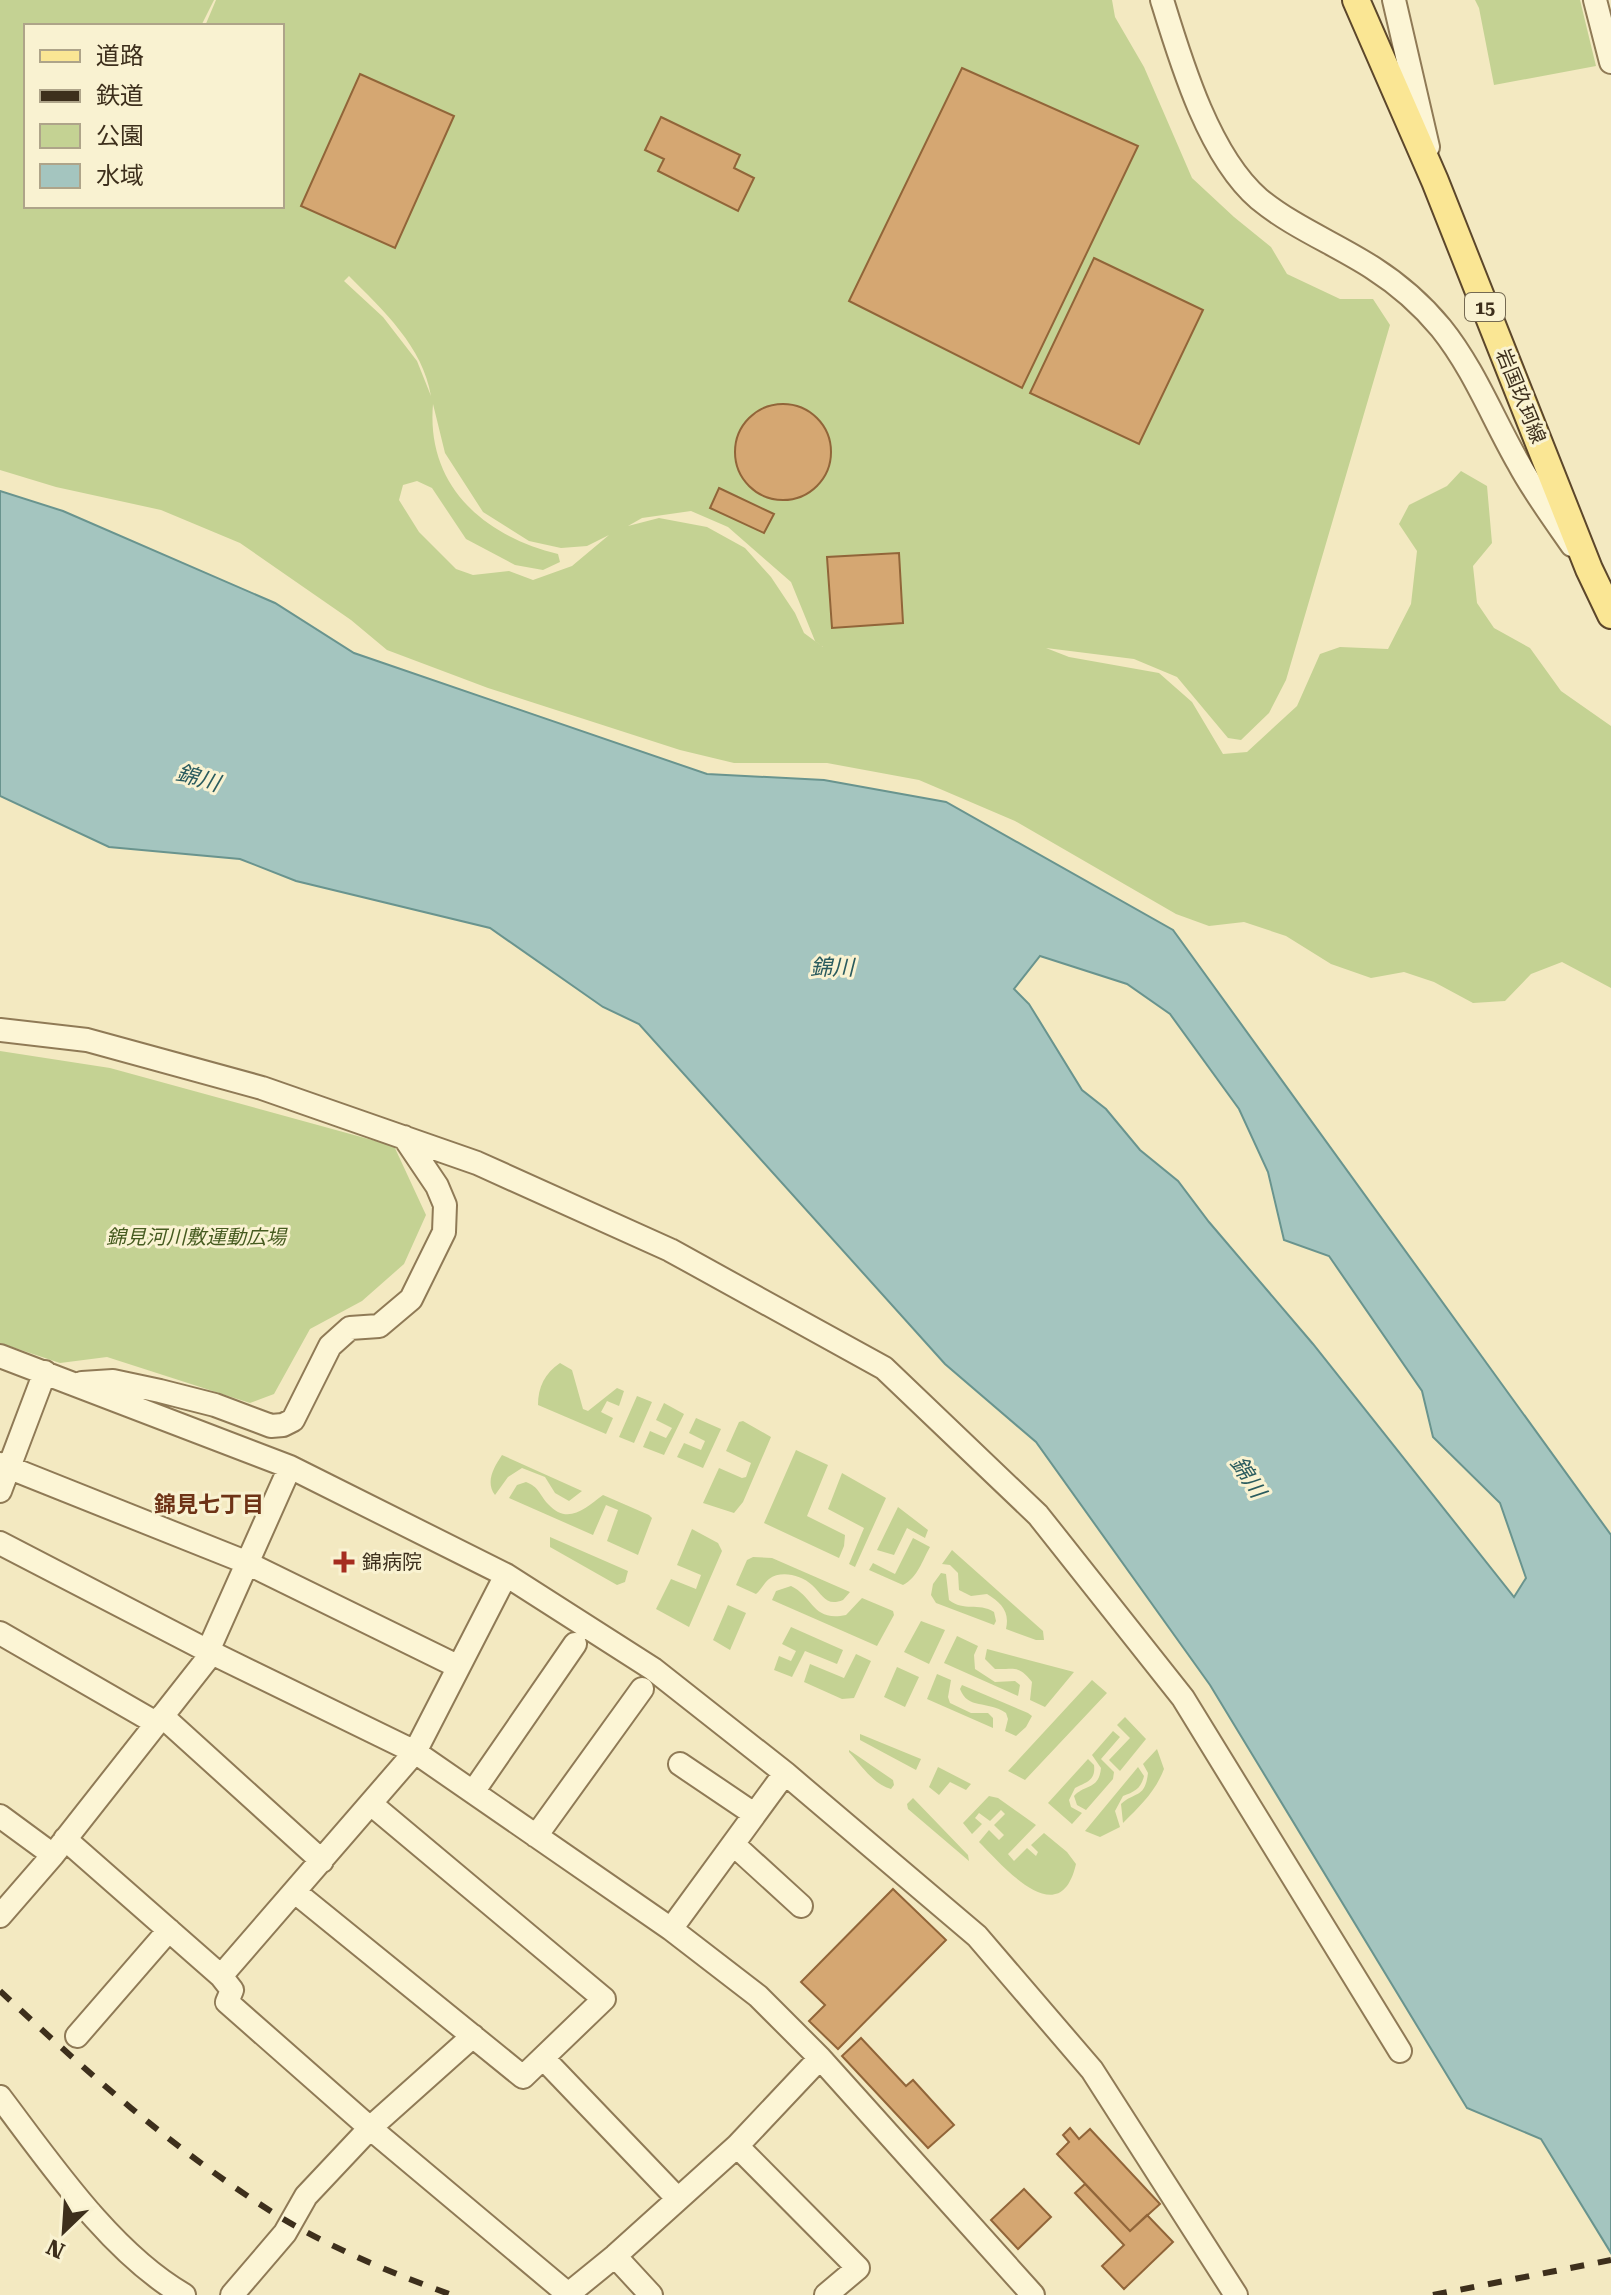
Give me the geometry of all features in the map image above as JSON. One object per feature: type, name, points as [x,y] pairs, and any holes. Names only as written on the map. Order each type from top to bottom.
[{"type":"main road","name":"岩国玖珂線","points":[[1356,0],[1435,181],[1589,569],[1611,615]]},
{"type":"street","points":[[1162,0],[1179,54],[1218,147],[1236,176],[1260,199],[1293,223],[1374,268],[1412,298],[1441,328],[1468,367],[1520,466],[1589,569]]},
{"type":"street","points":[[1394,0],[1435,181]]},
{"type":"street","points":[[1597,1],[1611,62]]},
{"type":"street","points":[[0,1030],[87,1040],[262,1088],[477,1163],[670,1250],[884,1368],[1038,1515],[1183,1698],[1400,2051]]},
{"type":"street","points":[[73,1383],[113,1381],[215,1405],[271,1426],[293,1420],[330,1346],[350,1328],[379,1326],[411,1299],[444,1232],[445,1205],[437,1186],[404,1137]]},
{"type":"street","points":[[0,1356],[290,1467],[506,1575],[653,1669],[785,1773],[977,1936],[1092,2070],[1236,2295]]},
{"type":"street","points":[[0,1491],[5,1466],[45,1372]]},
{"type":"street","points":[[5,1466],[246,1563],[457,1666]]},
{"type":"street","points":[[0,1916],[59,1847],[210,1652],[290,1467]]},
{"type":"street","points":[[0,1543],[210,1652],[415,1752],[671,1929],[758,1996],[820,2058],[1033,2295]]},
{"type":"street","points":[[221,1976],[415,1752],[506,1575]]},
{"type":"street","points":[[0,1633],[159,1719],[322,1861]]},
{"type":"street","points":[[473,1792],[575,1644]]},
{"type":"street","points":[[536,1836],[642,1689]]},
{"type":"street","points":[[680,1764],[754,1814]]},
{"type":"street","points":[[671,1929],[785,1773]]},
{"type":"street","points":[[295,1892],[523,2077],[604,1999],[371,1804]]},
{"type":"street","points":[[0,1816],[59,1847],[169,1930],[221,1976],[232,1990],[227,2002],[567,2295],[737,2146],[820,2058]]},
{"type":"street","points":[[733,1844],[801,1906]]},
{"type":"street","points":[[77,2036],[169,1930]]},
{"type":"street","points":[[232,2295],[285,2233],[306,2196],[370,2128],[473,2036]]},
{"type":"street","points":[[543,2058],[678,2199]]},
{"type":"street","points":[[0,2097],[84,2205],[132,2255],[166,2285],[184,2295]]},
{"type":"street","points":[[737,2146],[858,2268],[833,2293]]},
{"type":"street","points":[[615,2256],[651,2295]]},
{"type":"green space","points":[[0,0],[214,0],[202,24],[24,24],[24,208],[284,208],[284,24],[206,24],[216,0],[1112,0],[1115,17],[1144,67],[1192,178],[1271,247],[1287,274],[1340,299],[1373,299],[1390,325],[1286,680],[1269,713],[1241,740],[1228,738],[1177,677],[1134,659],[1046,648],[1069,657],[1159,673],[1192,702],[1223,754],[1247,752],[1297,706],[1320,654],[1340,647],[1388,649],[1411,604],[1417,551],[1399,524],[1409,505],[1447,486],[1461,471],[1487,486],[1492,543],[1473,566],[1477,603],[1494,628],[1530,648],[1561,691],[1611,726],[1611,988],[1562,962],[1531,974],[1505,1001],[1473,1003],[1434,982],[1404,972],[1371,978],[1331,964],[1286,936],[1244,922],[1209,926],[1176,914],[1015,821],[919,780],[827,763],[734,763],[680,750],[488,688],[387,650],[351,620],[240,543],[161,510],[56,487],[0,470]],"holes":[[[349,276],[388,316],[420,361],[431,396],[417,361],[383,317],[344,281]],[[433,404],[445,453],[483,512],[529,541],[561,548],[587,546],[609,535],[572,566],[533,580],[509,571],[473,575],[456,569],[419,532],[399,500],[403,485],[417,481],[432,488],[466,539],[515,565],[543,570],[560,562],[558,554],[506,534],[465,503],[450,483],[439,460],[433,433]],[[691,511],[728,527],[791,582],[815,641],[823,647],[804,633],[795,613],[771,577],[745,548],[707,527],[659,518],[628,526],[642,518]]]},
{"type":"green space","points":[[1475,0],[1580,0],[1596,66],[1494,85]]},
{"type":"green space","name":"錦見河川敷運動広場","points":[[0,1051],[110,1068],[394,1146],[426,1215],[404,1264],[362,1301],[310,1329],[274,1394],[250,1403],[107,1357],[60,1363],[0,1343]]},
{"type":"green space","points":[[560,1363],[572,1370],[583,1409],[588,1411],[617,1388],[624,1391],[619,1406],[607,1401],[601,1412],[613,1418],[606,1434],[538,1405],[543,1381]]},
{"type":"green space","points":[[637,1396],[652,1402],[634,1443],[619,1437]]},
{"type":"green space","points":[[664,1403],[684,1414],[664,1455],[643,1447],[650,1431],[666,1438],[672,1428],[656,1420]]},
{"type":"green space","points":[[696,1418],[721,1429],[703,1468],[677,1457],[684,1443],[701,1450],[705,1441],[689,1433]]},
{"type":"green space","points":[[743,1421],[771,1437],[743,1502],[734,1513],[703,1503],[719,1468],[746,1477],[751,1463],[726,1451],[739,1422]]},
{"type":"green space","points":[[796,1450],[828,1465],[807,1516],[845,1535],[839,1558],[764,1523]]},
{"type":"green space","points":[[502,1455],[582,1491],[569,1501],[555,1493],[545,1477],[522,1468],[508,1477],[495,1495],[491,1480]]},
{"type":"green space","points":[[842,1473],[886,1498],[855,1567],[849,1564],[864,1528],[828,1509]]},
{"type":"green space","points":[[526,1482],[562,1514],[576,1513],[603,1495],[649,1515],[652,1518],[638,1555],[607,1541],[618,1510],[606,1505],[593,1535],[509,1498],[517,1485]]},
{"type":"green space","points":[[898,1507],[928,1530],[925,1538],[907,1528],[894,1555],[877,1550]]},
{"type":"green space","points":[[692,1529],[718,1543],[722,1551],[689,1627],[656,1609],[671,1579],[696,1589],[701,1575],[677,1565]]},
{"type":"green space","points":[[550,1537],[628,1571],[625,1582],[617,1585],[550,1547]]},
{"type":"green space","points":[[913,1538],[930,1547],[908,1582],[903,1585],[869,1570],[873,1563],[895,1574]]},
{"type":"green space","points":[[952,1550],[1043,1631],[1044,1640],[1006,1629],[1007,1617],[1003,1608],[987,1594],[971,1596],[959,1590],[958,1573],[950,1565],[942,1564]]},
{"type":"green space","points":[[753,1557],[772,1558],[850,1592],[843,1600],[829,1601],[812,1585],[797,1576],[785,1574],[769,1579],[756,1594],[736,1585],[747,1560]]},
{"type":"green space","points":[[941,1573],[946,1574],[949,1600],[960,1606],[994,1612],[994,1625],[936,1603],[931,1595],[933,1584]]},
{"type":"green space","points":[[791,1586],[826,1615],[846,1615],[862,1598],[893,1611],[894,1615],[877,1646],[772,1600],[776,1591]]},
{"type":"green space","points":[[728,1605],[746,1613],[730,1650],[713,1640]]},
{"type":"green space","points":[[921,1621],[945,1630],[929,1664],[904,1652]]},
{"type":"green space","points":[[791,1627],[843,1650],[837,1664],[805,1651],[792,1677],[774,1670],[779,1656],[791,1661],[796,1651],[782,1644]]},
{"type":"green space","points":[[957,1636],[978,1646],[974,1655],[975,1669],[995,1682],[1015,1681],[1020,1685],[1018,1696],[944,1663]]},
{"type":"green space","points":[[987,1649],[1074,1672],[1045,1707],[1030,1700],[1032,1682],[1027,1676],[1015,1669],[995,1669],[985,1659]]},
{"type":"green space","points":[[856,1654],[871,1661],[854,1698],[842,1699],[804,1682],[810,1664],[844,1678]]},
{"type":"green space","points":[[897,1667],[919,1677],[905,1707],[884,1697]]},
{"type":"green space","points":[[937,1674],[951,1680],[950,1703],[971,1713],[988,1713],[993,1718],[993,1728],[927,1699]]},
{"type":"green space","points":[[1092,1680],[1107,1693],[1025,1780],[1008,1771]]},
{"type":"green space","points":[[962,1685],[1032,1716],[1016,1736],[1005,1731],[1006,1713],[968,1700],[960,1689]]},
{"type":"green space","points":[[1125,1717],[1146,1739],[1120,1771],[1109,1760],[1130,1738],[1117,1725]]},
{"type":"green space","points":[[1113,1731],[1120,1737],[1101,1759],[1114,1772],[1113,1779],[1086,1810],[1077,1805],[1074,1796],[1094,1783],[1100,1775],[1101,1768],[1092,1755]]},
{"type":"green space","points":[[860,1734],[921,1759],[916,1770],[860,1740]]},
{"type":"green space","points":[[1157,1749],[1164,1769],[1147,1798],[1123,1823],[1121,1804],[1142,1791],[1148,1773],[1143,1764]]},
{"type":"green space","points":[[849,1750],[893,1780],[891,1789],[873,1779]]},
{"type":"green space","points":[[1088,1759],[1094,1765],[1093,1774],[1075,1788],[1069,1800],[1071,1807],[1082,1813],[1072,1824],[1048,1803]]},
{"type":"green space","points":[[938,1767],[971,1784],[966,1790],[950,1782],[939,1795],[929,1787]]},
{"type":"green space","points":[[1138,1767],[1144,1776],[1141,1784],[1123,1796],[1115,1811],[1120,1827],[1100,1837],[1085,1831]]},
{"type":"green space","points":[[989,1796],[998,1798],[1036,1825],[1008,1854],[1014,1861],[1027,1848],[1036,1856],[1038,1852],[1031,1845],[1044,1833],[1076,1864],[1068,1884],[1057,1893],[1045,1894],[1030,1888],[979,1842],[989,1830],[999,1840],[1004,1835],[994,1825],[1005,1814],[1001,1810],[990,1821],[979,1813],[975,1818],[982,1824],[972,1834],[963,1823]]},
{"type":"green space","points":[[913,1798],[968,1855],[969,1861],[908,1809],[907,1804]]},
{"type":"water","name":"錦川","points":[[0,491],[63,511],[275,603],[354,653],[707,774],[824,780],[946,802],[1173,930],[1611,1535],[1611,2253],[1541,2139],[1467,2108],[1210,1685],[1036,1442],[945,1364],[639,1024],[603,1007],[490,928],[296,881],[240,859],[109,847],[0,796]],"holes":[[[1040,956],[1127,984],[1170,1014],[1239,1109],[1268,1172],[1284,1240],[1329,1256],[1422,1391],[1433,1437],[1500,1503],[1526,1578],[1514,1597],[1313,1344],[1178,1181],[1140,1150],[1106,1109],[1082,1090],[1029,1004],[1014,989]]]},
{"type":"building","points":[[962,68],[1138,146],[1022,388],[849,301]]},
{"type":"building","points":[[360,74],[454,116],[395,248],[301,206]]},
{"type":"building","points":[[661,117],[740,155],[734,168],[754,178],[738,211],[658,171],[664,159],[645,150]]},
{"type":"building","points":[[1094,258],[1203,310],[1139,444],[1030,393]]},
{"type":"building","points":[[783,404],[801,408],[817,418],[827,434],[831,452],[827,470],[817,486],[801,496],[783,500],[765,496],[749,486],[739,470],[735,452],[739,434],[749,418],[765,408]]},
{"type":"building","points":[[719,488],[774,514],[764,533],[710,508]]},
{"type":"building","points":[[899,553],[903,623],[832,628],[827,557]]},
{"type":"building","points":[[893,1889],[946,1940],[838,2049],[809,2021],[825,2005],[801,1982]]},
{"type":"building","points":[[861,2038],[906,2086],[913,2080],[954,2125],[928,2148],[842,2056]]},
{"type":"building","points":[[1070,2128],[1079,2139],[1090,2129],[1160,2204],[1130,2231],[1057,2154],[1069,2142],[1063,2135]]},
{"type":"building","points":[[1085,2184],[1130,2231],[1147,2215],[1173,2242],[1124,2289],[1102,2266],[1124,2245],[1075,2193]]},
{"type":"building","points":[[1024,2189],[1051,2217],[1018,2249],[991,2220]]},
{"type":"railway","points":[[0,1991],[134,2111],[242,2192],[300,2229],[342,2250],[452,2295]]},
{"type":"railway","points":[[1433,2295],[1611,2260]]},
{"type":"place","name":"錦病院","points":[[344,1562]]},
{"type":"district","name":"錦見七丁目","points":[[209,1504]]}]
